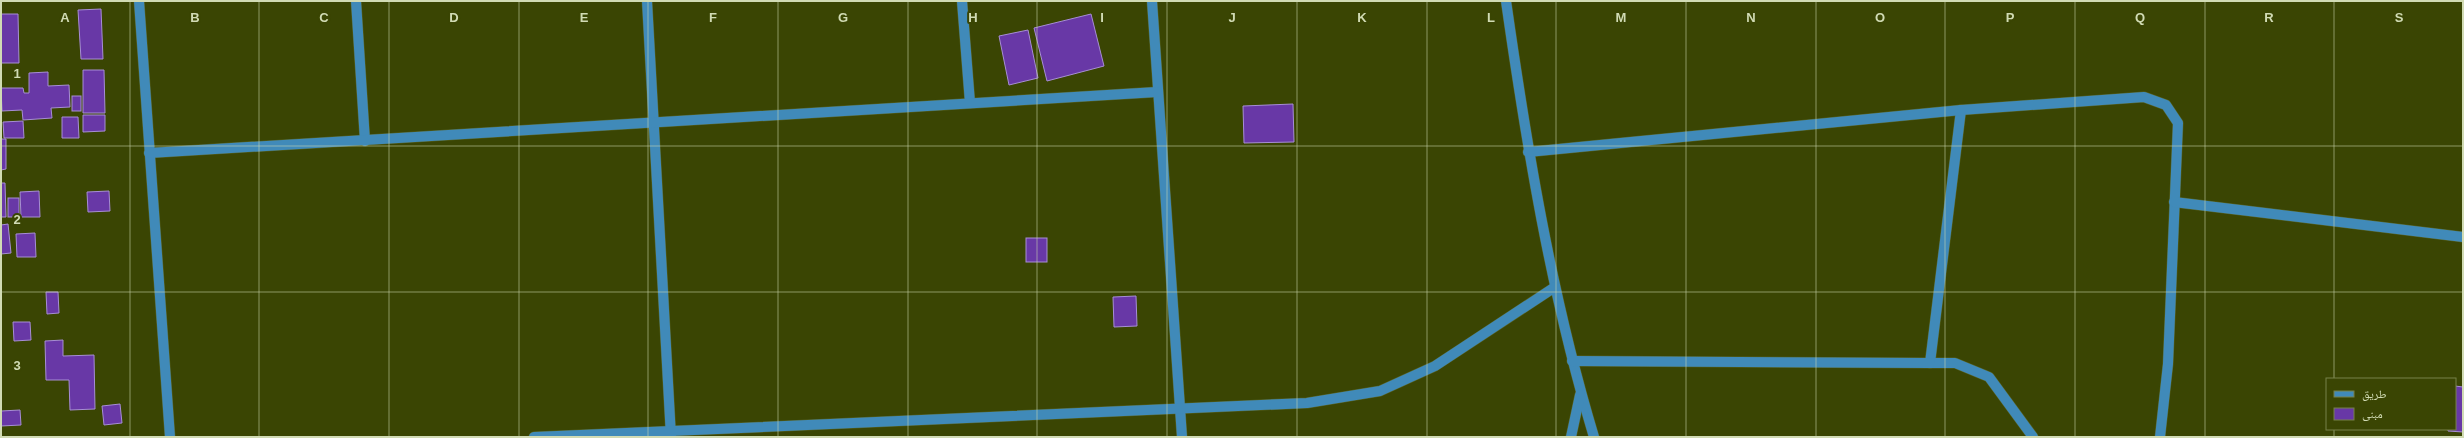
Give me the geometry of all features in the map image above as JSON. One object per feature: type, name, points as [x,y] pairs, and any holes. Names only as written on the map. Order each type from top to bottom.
[{"type":"street","points":[[139,1],[170,437]]},
{"type":"street","points":[[356,1],[365,141]]},
{"type":"street","points":[[647,1],[671,434]]},
{"type":"street","points":[[962,1],[970,103]]},
{"type":"street","points":[[1152,1],[1157,92],[1182,437]]},
{"type":"street","points":[[1506,1],[1528,152],[1555,287],[1572,361],[1594,437]]},
{"type":"street","points":[[149,153],[1157,92]]},
{"type":"street","points":[[1528,152],[1961,110],[2144,97],[2166,105],[2178,123],[2168,364],[2160,437]]},
{"type":"street","points":[[1930,363],[1961,110]]},
{"type":"street","points":[[2174,202],[2463,237]]},
{"type":"street","points":[[534,437],[671,434],[1307,403],[1380,391],[1435,366],[1555,287]]},
{"type":"street","points":[[1572,361],[1955,363],[1989,377],[2033,437]]},
{"type":"street","points":[[1571,437],[1581,393]]},
{"type":"building","points":[[101,9],[103,59],[81,59],[78,10]]},
{"type":"building","points":[[1,14],[18,14],[19,63],[1,63]]},
{"type":"building","points":[[1091,14],[1104,66],[1047,81],[1034,28]]},
{"type":"building","points":[[1028,30],[1038,78],[1009,85],[999,36]]},
{"type":"building","points":[[83,70],[104,70],[105,113],[83,113]]},
{"type":"building","points":[[48,72],[48,86],[69,85],[70,107],[51,108],[52,118],[23,120],[22,110],[2,111],[1,88],[23,88],[24,93],[29,93],[29,73]]},
{"type":"building","points":[[72,96],[81,96],[81,111],[72,111]]},
{"type":"building","points":[[1293,104],[1294,142],[1244,143],[1243,106]]},
{"type":"building","points":[[83,115],[105,115],[105,131],[83,132]]},
{"type":"building","points":[[62,117],[78,117],[79,138],[62,138]]},
{"type":"building","points":[[23,121],[24,138],[4,138],[3,122]]},
{"type":"building","points":[[1,139],[6,139],[6,169],[1,170]]},
{"type":"building","points":[[1,183],[5,183],[6,217],[1,217]]},
{"type":"building","points":[[39,191],[40,217],[21,217],[20,192]]},
{"type":"building","points":[[109,191],[110,211],[88,212],[87,192]]},
{"type":"building","points":[[8,198],[19,198],[19,217],[8,217]]},
{"type":"building","points":[[8,224],[11,253],[1,254],[1,225]]},
{"type":"building","points":[[35,233],[36,257],[17,257],[16,234]]},
{"type":"building","points":[[1026,238],[1047,238],[1047,262],[1026,262]]},
{"type":"building","points":[[46,292],[58,292],[59,313],[47,314]]},
{"type":"building","points":[[1136,296],[1137,326],[1114,327],[1113,297]]},
{"type":"building","points":[[13,322],[30,322],[31,340],[14,341]]},
{"type":"building","points":[[63,340],[63,356],[94,355],[95,409],[70,410],[69,380],[46,380],[45,341]]},
{"type":"building","points":[[2456,386],[2463,387],[2463,432],[2448,431],[2456,430]]},
{"type":"building","points":[[120,404],[122,423],[104,425],[102,406]]},
{"type":"building","points":[[20,410],[21,425],[1,426],[1,411]]}]
